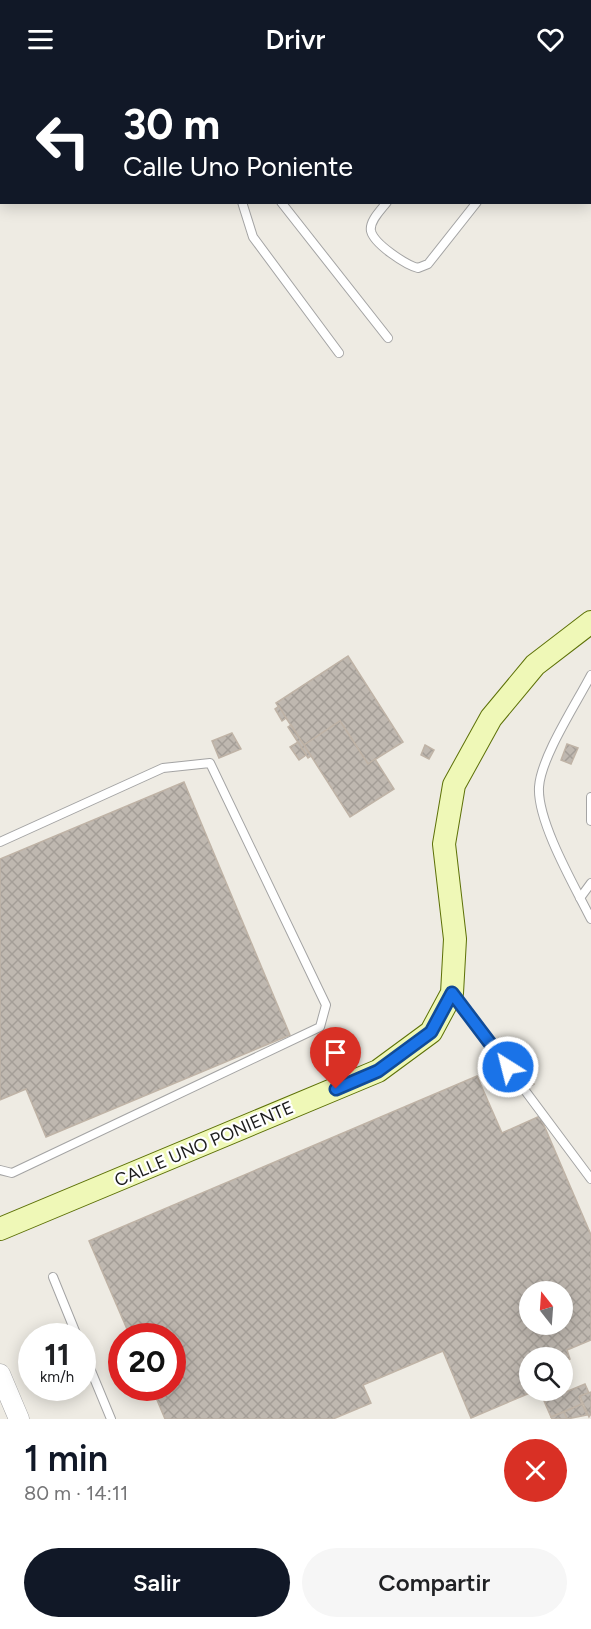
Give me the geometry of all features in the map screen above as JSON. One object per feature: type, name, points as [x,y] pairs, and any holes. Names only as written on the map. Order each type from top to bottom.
[{"type":"main road","name":"CALLE UNO PONIENTE","points":[[0,1229],[378,1071],[431,1032],[452,993],[454,939],[444,844],[454,785],[491,718],[535,665],[591,622]]},
{"type":"street","points":[[0,1374],[19,1419]]},
{"type":"lane","points":[[243,204],[253,237],[339,353]]},
{"type":"lane","points":[[283,204],[388,338]]},
{"type":"lane","points":[[385,204],[374,219],[371,230],[375,240],[409,266],[418,268],[428,264],[475,204]]},
{"type":"lane","points":[[591,675],[544,763],[539,787],[542,814],[591,919]]},
{"type":"lane","points":[[0,842],[163,768],[210,763],[326,1005],[320,1027],[12,1173],[0,1170]]},
{"type":"lane","points":[[591,797],[591,821]]},
{"type":"lane","points":[[580,898],[591,883]]},
{"type":"lane","points":[[452,993],[591,1179]]},
{"type":"lane","points":[[54,1277],[72,1323]]},
{"type":"lane","points":[[96,1383],[111,1419]]},
{"type":"building","points":[[348,656],[403,742],[368,764],[340,721],[304,745],[276,703]]},
{"type":"building","points":[[279,706],[286,718],[282,721],[275,709]]},
{"type":"building","points":[[340,721],[368,764],[375,759],[394,789],[350,817],[304,745]]},
{"type":"building","points":[[291,725],[311,756],[308,758],[288,727]]},
{"type":"building","points":[[232,733],[241,749],[219,758],[212,741]]},
{"type":"building","points":[[298,742],[306,755],[299,760],[290,747]]},
{"type":"building","points":[[567,744],[578,748],[571,764],[561,760]]},
{"type":"building","points":[[425,745],[434,750],[429,759],[421,755]]},
{"type":"building","points":[[184,782],[290,1035],[46,1137],[26,1089],[0,1100],[0,859]]},
{"type":"building","points":[[477,1076],[502,1133],[540,1116],[591,1235],[591,1340],[573,1348],[519,1347],[519,1398],[471,1418],[443,1351],[363,1385],[371,1403],[333,1419],[165,1419],[157,1401],[186,1401],[186,1323],[124,1323],[89,1241]]},
{"type":"building","points":[[529,1076],[534,1084],[528,1088],[523,1081]]},
{"type":"building","points":[[585,1384],[589,1393],[579,1397],[582,1404],[551,1417],[544,1401],[573,1401],[573,1389]]},
{"type":"building","points":[[591,1392],[591,1414],[589,1417],[580,1396]]},
{"type":"building","points":[[582,1404],[587,1415],[567,1419],[564,1412]]},
{"type":"building","points":[[564,1412],[567,1419],[552,1419],[551,1417]]},
{"type":"route","points":[[336,1089],[378,1071],[431,1032],[452,993],[508,1067]]}]
